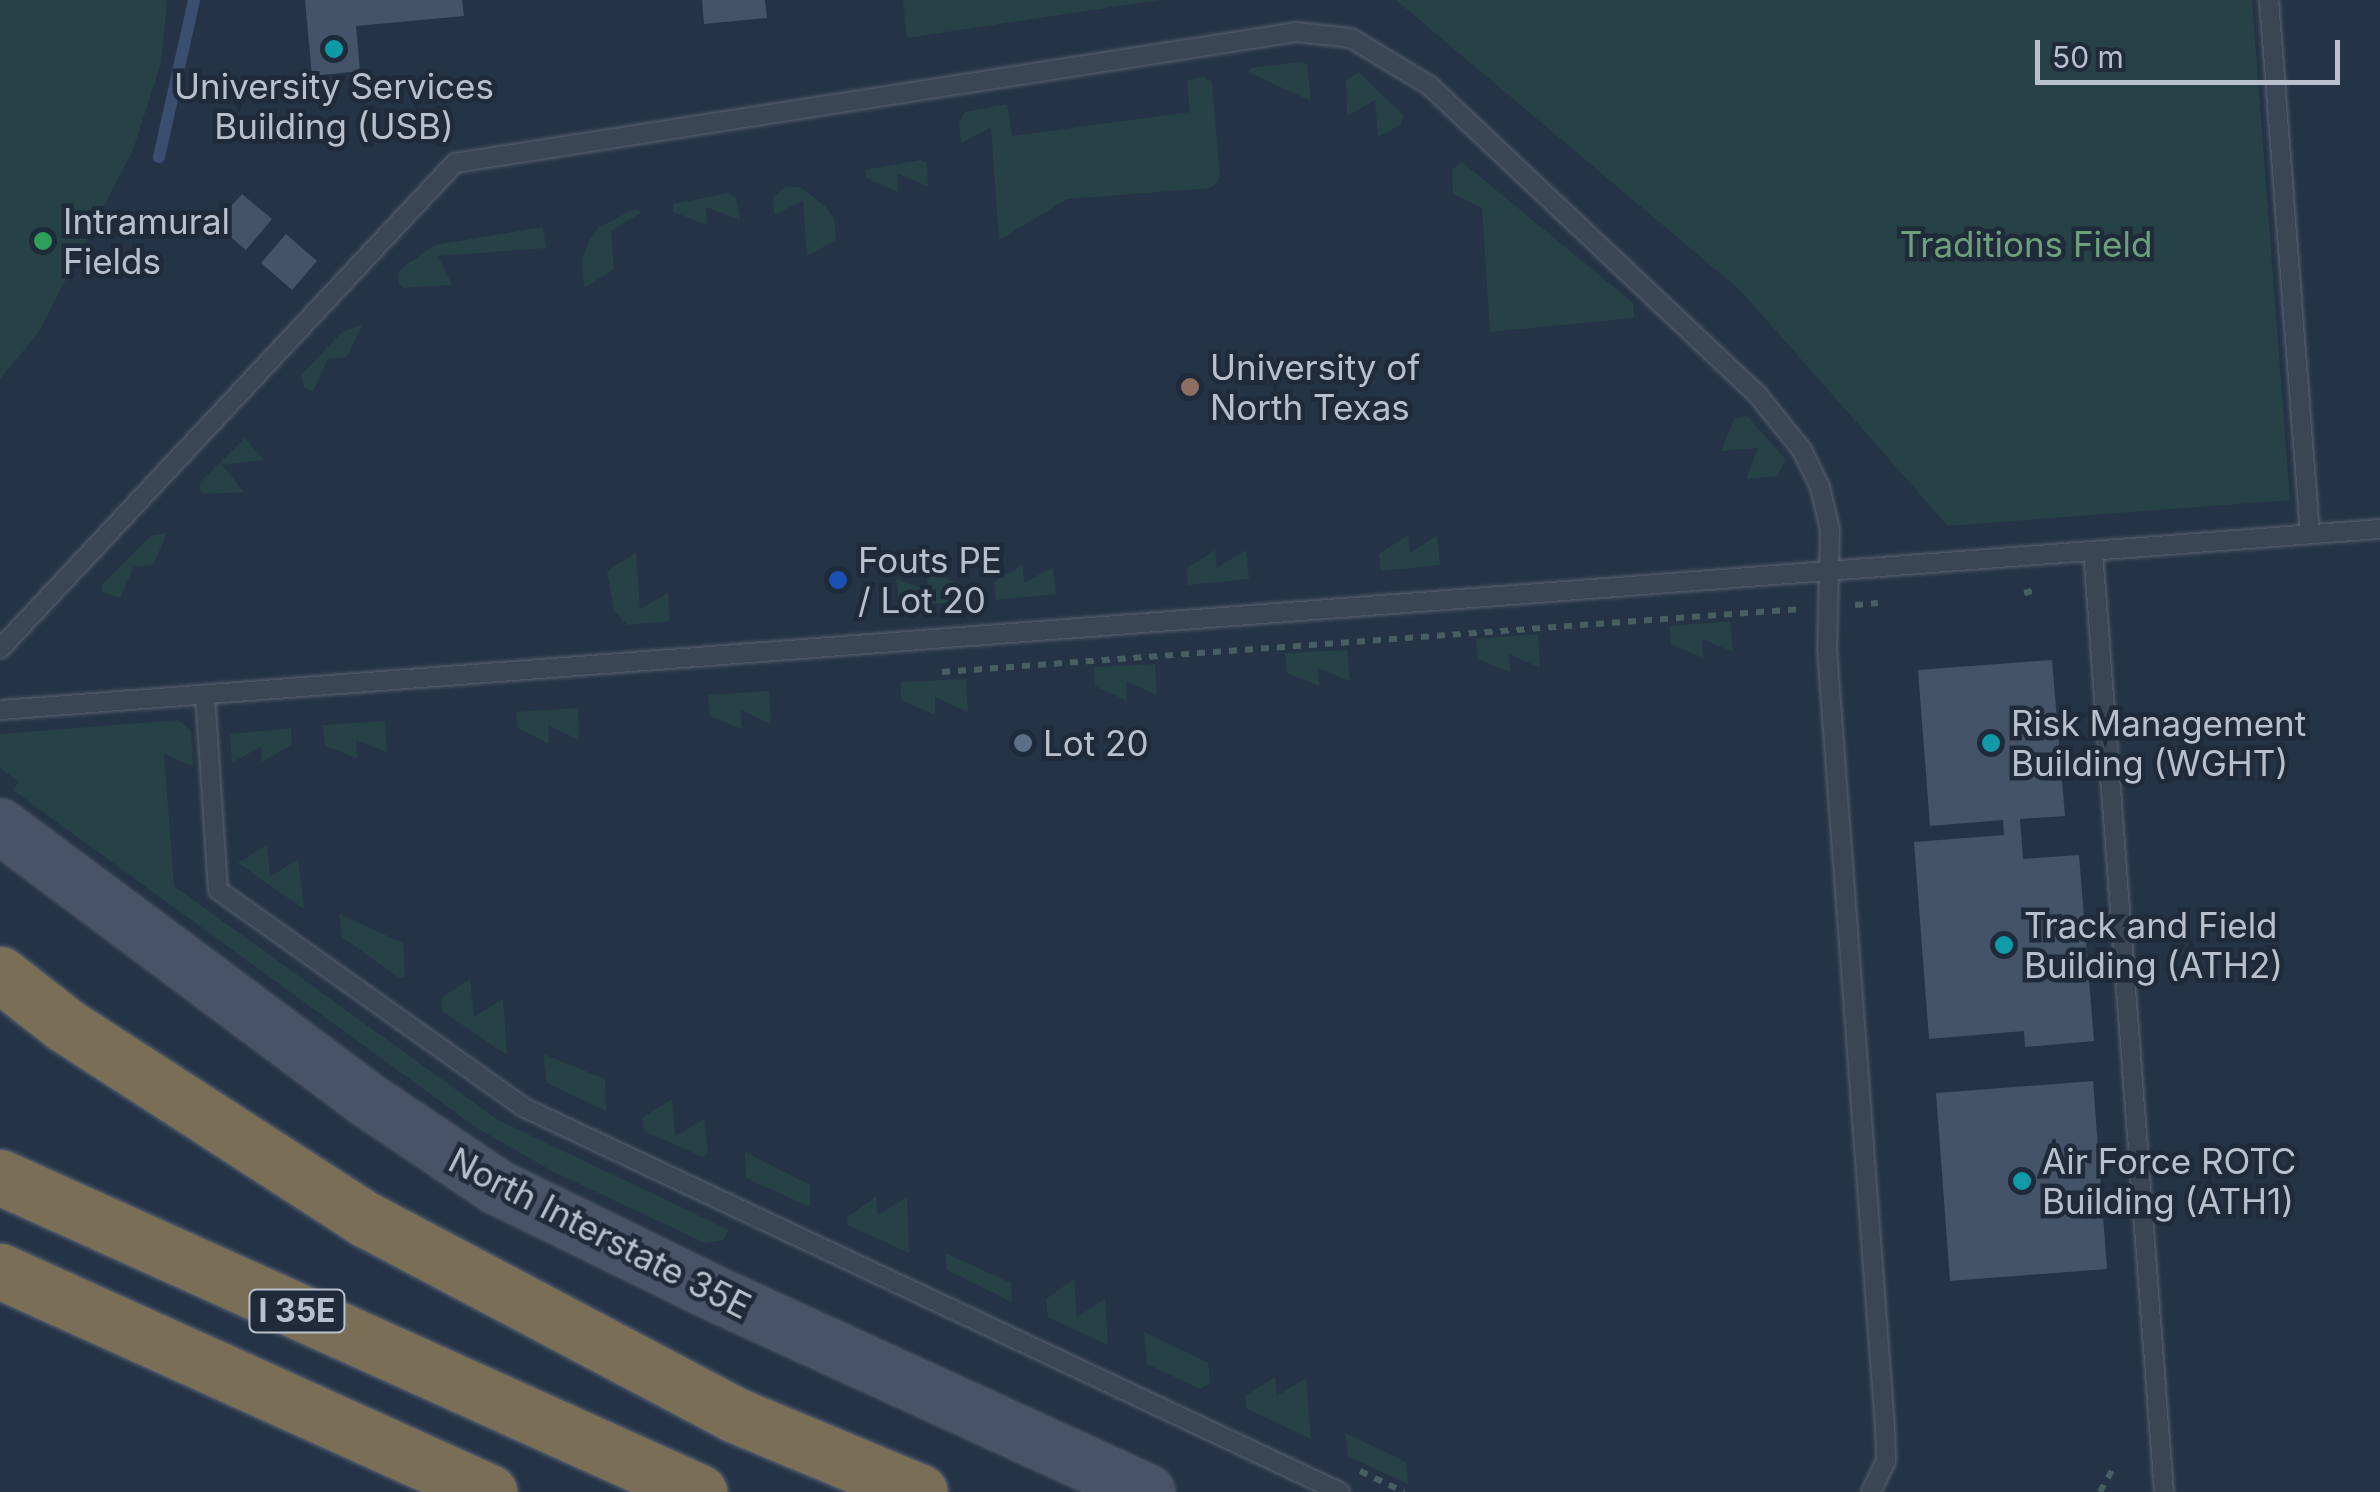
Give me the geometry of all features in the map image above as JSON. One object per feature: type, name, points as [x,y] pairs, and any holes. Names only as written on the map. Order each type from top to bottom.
[{"type":"highway","points":[[0,974],[65,1025],[367,1220],[735,1415],[920,1492]]},
{"type":"highway","name":"I 35E","points":[[0,1178],[699,1492]]},
{"type":"highway","name":"I 35E","points":[[0,1271],[490,1492]]},
{"type":"highway","points":[[307,1296],[441,1376]]},
{"type":"highway","points":[[0,1302],[401,1452]]},
{"type":"main road","name":"North Interstate 35E","points":[[0,826],[363,1097],[497,1187],[724,1298],[1148,1492]]},
{"type":"lane","points":[[2270,0],[2310,534]]},
{"type":"lane","points":[[0,649],[455,163],[1296,32],[1351,38],[1412,72],[1773,410],[1802,450],[1820,488],[1830,530],[1832,570],[1826,650],[1885,1428],[1886,1461],[1871,1492]]},
{"type":"lane","points":[[0,710],[2380,529]]},
{"type":"lane","points":[[2094,551],[2164,1492]]},
{"type":"lane","points":[[204,694],[218,890],[526,1108],[1340,1492]]},
{"type":"path","points":[[2024,593],[2037,590]]},
{"type":"path","points":[[937,672],[1878,603]]},
{"type":"path","points":[[1357,1470],[1404,1492]]},
{"type":"path","points":[[2100,1492],[2112,1470]]},
{"type":"green space","name":"Intramural Fields","points":[[0,0],[167,0],[161,63],[133,150],[38,333],[0,379]]},
{"type":"green space","points":[[903,0],[1159,0],[907,38]]},
{"type":"green space","name":"Traditions Field","points":[[1396,0],[2252,0],[2290,500],[1948,526],[1741,291]]},
{"type":"green space","points":[[1307,64],[1311,101],[1248,72],[1251,68]]},
{"type":"green space","points":[[1359,72],[1404,116],[1400,125],[1378,137],[1375,100],[1347,116],[1346,80]]},
{"type":"green space","points":[[1204,77],[1212,82],[1220,178],[1211,188],[1067,199],[999,240],[991,127],[961,143],[959,121],[965,112],[1007,104],[1012,136],[1190,112],[1187,80]]},
{"type":"green space","points":[[920,160],[927,163],[928,187],[897,173],[898,192],[866,178],[865,170]]},
{"type":"green space","points":[[1462,162],[1633,303],[1634,318],[1490,332],[1482,208],[1453,194],[1452,170]]},
{"type":"green space","points":[[786,186],[801,188],[825,206],[834,218],[836,240],[807,256],[803,201],[774,215],[773,197]]},
{"type":"green space","points":[[729,193],[736,198],[740,220],[706,207],[707,225],[673,212],[673,204]]},
{"type":"green space","points":[[634,209],[642,212],[611,231],[614,269],[584,288],[582,259],[589,241],[598,228]]},
{"type":"green space","points":[[543,227],[546,248],[438,256],[452,285],[404,288],[399,284],[398,273],[435,245]]},
{"type":"green space","points":[[362,325],[347,357],[328,359],[313,391],[304,387],[301,375],[342,332]]},
{"type":"green space","points":[[1747,416],[1786,460],[1777,476],[1746,479],[1758,448],[1721,451],[1734,419]]},
{"type":"green space","points":[[245,438],[264,460],[222,465],[244,492],[205,494],[200,490],[200,482]]},
{"type":"green space","points":[[167,533],[153,565],[134,567],[120,598],[102,592],[102,585],[150,536]]},
{"type":"green space","points":[[1408,535],[1410,553],[1437,535],[1440,565],[1381,571],[1379,554]]},
{"type":"green space","points":[[1215,550],[1217,568],[1246,550],[1249,579],[1188,585],[1186,569]]},
{"type":"green space","points":[[636,553],[640,609],[668,593],[670,621],[627,625],[614,610],[607,571]]},
{"type":"green space","points":[[1023,565],[1024,583],[1053,567],[1056,594],[996,600],[994,582]]},
{"type":"green space","points":[[927,572],[959,583],[962,602],[900,606],[896,579],[928,590]]},
{"type":"green space","points":[[1730,621],[1733,652],[1702,639],[1703,658],[1671,644],[1670,626]]},
{"type":"green space","points":[[1538,634],[1540,668],[1509,654],[1510,672],[1478,659],[1476,639]]},
{"type":"green space","points":[[1347,650],[1350,681],[1318,668],[1319,686],[1287,673],[1285,653]]},
{"type":"green space","points":[[1155,664],[1157,695],[1126,681],[1127,701],[1095,686],[1094,667]]},
{"type":"green space","points":[[966,679],[968,712],[935,697],[935,715],[901,700],[901,682]]},
{"type":"green space","points":[[769,691],[771,724],[741,710],[742,729],[710,716],[708,695]]},
{"type":"green space","points":[[578,708],[579,740],[548,725],[549,744],[518,728],[516,712]]},
{"type":"green space","points":[[178,720],[191,731],[193,766],[164,754],[174,886],[498,1120],[729,1230],[723,1240],[705,1243],[552,1171],[477,1128],[13,790],[19,782],[0,768],[0,734]]},
{"type":"green space","points":[[385,721],[387,752],[356,740],[357,758],[325,746],[323,725]]},
{"type":"green space","points":[[291,728],[292,744],[262,762],[261,746],[232,763],[230,734]]},
{"type":"green space","points":[[267,845],[270,877],[298,859],[304,909],[238,863]]},
{"type":"green space","points":[[339,914],[403,943],[405,976],[399,978],[342,937]]},
{"type":"green space","points":[[470,979],[474,1017],[503,999],[507,1055],[442,1011],[441,998]]},
{"type":"green space","points":[[543,1054],[605,1079],[606,1111],[547,1083]]},
{"type":"green space","points":[[672,1099],[675,1137],[704,1119],[708,1154],[703,1157],[644,1131],[642,1118]]},
{"type":"green space","points":[[745,1152],[810,1185],[810,1207],[746,1178]]},
{"type":"green space","points":[[876,1197],[878,1215],[907,1197],[909,1253],[848,1225],[847,1217]]},
{"type":"green space","points":[[945,1253],[1011,1283],[1012,1302],[947,1270]]},
{"type":"green space","points":[[1074,1279],[1077,1317],[1105,1299],[1108,1345],[1048,1317],[1046,1299]]},
{"type":"green space","points":[[1144,1332],[1208,1363],[1210,1383],[1200,1389],[1147,1364]]},
{"type":"green space","points":[[1275,1377],[1277,1396],[1306,1378],[1311,1439],[1246,1408],[1245,1396]]},
{"type":"green space","points":[[1345,1433],[1406,1462],[1408,1484],[1348,1456]]},
{"type":"building","name":"University Services Building (USB)","points":[[305,0],[462,0],[464,16],[356,26],[360,71],[312,76]]},
{"type":"building","points":[[702,0],[765,0],[767,18],[704,24]]},
{"type":"building","points":[[242,194],[272,219],[246,250],[215,224]]},
{"type":"building","points":[[286,234],[317,261],[292,290],[261,263]]},
{"type":"building","name":"Track and Field Building (ATH2)","points":[[2052,660],[2065,816],[2020,819],[2023,859],[2079,855],[2094,1041],[2025,1047],[2024,1031],[1929,1039],[1914,842],[2004,835],[2003,820],[1930,826],[1918,670]]},
{"type":"building","name":"Air Force ROTC Building (ATH1)","points":[[2093,1081],[2107,1269],[1950,1281],[1936,1093]]},
{"type":"waterway","points":[[159,157],[194,0]]},
{"type":"place","name":"University Services Building (USB)","points":[[334,49]]},
{"type":"place","name":"Intramural Fields","points":[[43,241]]},
{"type":"place","name":"University of North Texas","points":[[1190,387]]},
{"type":"place","name":"Fouts PE / Lot 20","points":[[838,580]]},
{"type":"place","name":"Lot 20","points":[[1023,743]]},
{"type":"place","name":"Risk Management Building (WGHT)","points":[[1991,743]]},
{"type":"place","name":"Track and Field Building (ATH2)","points":[[2004,945]]},
{"type":"place","name":"Air Force ROTC Building (ATH1)","points":[[2022,1181]]}]
